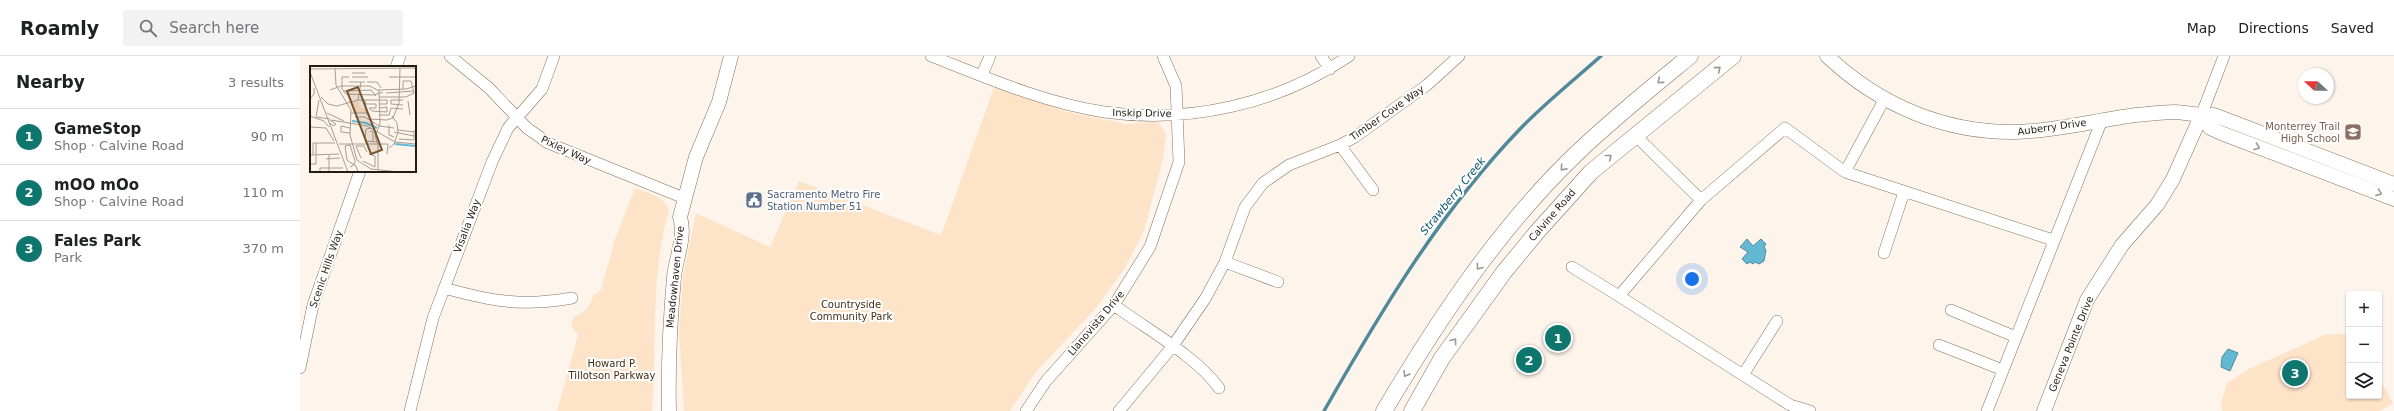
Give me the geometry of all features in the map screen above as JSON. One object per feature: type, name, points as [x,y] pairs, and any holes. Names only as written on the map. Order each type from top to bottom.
[{"type":"main road","points":[[1384,411],[1440,321],[1503,234],[1574,156],[1690,56]]},
{"type":"main road","name":"Calvine Road","points":[[1412,411],[1442,358],[1504,272],[1537,232],[1591,172],[1733,56]]},
{"type":"street","points":[[396,66],[400,56]]},
{"type":"street","name":"Pixley Way","points":[[450,56],[489,88],[517,120],[537,136],[565,151],[684,198]]},
{"type":"street","name":"Visalia Way","points":[[410,411],[433,318],[492,162],[508,128],[517,120],[542,89],[554,56]]},
{"type":"street","name":"Meadowhaven Drive","points":[[669,411],[668,354],[674,276],[683,226],[680,217],[696,157],[719,102],[731,56]]},
{"type":"street","name":"Inskip Drive","points":[[932,56],[982,76],[1046,98],[1104,112],[1177,114],[1204,112],[1260,100],[1330,69],[1349,56]]},
{"type":"street","points":[[982,76],[990,56]]},
{"type":"street","name":"Llanovista Drive","points":[[1026,411],[1046,381],[1114,305],[1150,247],[1179,162],[1176,86],[1163,56]]},
{"type":"street","points":[[1321,56],[1330,69]]},
{"type":"street","name":"Timber Cove Way","points":[[1119,411],[1172,347],[1205,299],[1225,262],[1245,207],[1263,183],[1289,165],[1340,145],[1427,85],[1459,56]]},
{"type":"street","name":"Auberry Drive","points":[[1827,56],[1850,78],[1884,100],[1924,118],[1980,129],[2016,132],[2102,120],[2176,112],[2200,116],[2214,115],[2394,184]]},
{"type":"street","points":[[2224,56],[2200,116],[2210,128],[2394,199]]},
{"type":"street","points":[[1845,172],[1884,100]]},
{"type":"street","name":"Geneva Pointe Drive","points":[[2044,411],[2087,300],[2122,245],[2157,204],[2173,179],[2200,116]]},
{"type":"street","points":[[1987,411],[2053,240],[2102,120]]},
{"type":"street","points":[[1619,296],[1701,200],[1785,128],[1845,172],[2053,240]]},
{"type":"street","points":[[1636,136],[1701,200]]},
{"type":"street","points":[[1340,145],[1373,190]]},
{"type":"street","name":"Scenic Hills Way","points":[[300,368],[313,305],[360,172]]},
{"type":"street","points":[[1884,253],[1904,192]]},
{"type":"street","points":[[1225,262],[1278,282]]},
{"type":"street","points":[[1572,267],[1790,406],[1810,411]]},
{"type":"street","points":[[444,288],[489,301],[512,303],[536,303],[572,298]]},
{"type":"street","points":[[1114,305],[1197,364],[1211,377],[1219,388]]},
{"type":"street","points":[[1951,310],[2016,337]]},
{"type":"street","points":[[1743,375],[1777,321]]},
{"type":"street","points":[[1939,345],[2003,370]]},
{"type":"green space","name":"Countryside Community Park","points":[[995,85],[1067,112],[1126,124],[1158,122],[1166,134],[1163,159],[1144,231],[1125,268],[1095,309],[1035,373],[1010,411],[684,411],[679,330],[683,276],[696,213],[770,247],[799,181],[941,235]]},
{"type":"green space","name":"Howard P. Tillotson Parkway","points":[[635,188],[659,198],[667,205],[669,210],[659,260],[655,310],[652,411],[557,411],[578,335],[571,326],[574,317],[586,309],[593,295],[601,290],[615,239]]},
{"type":"green space","points":[[2327,334],[2343,334],[2346,336],[2346,399],[2382,399],[2382,383],[2393,403],[2380,411],[2222,411],[2221,403],[2227,383],[2249,369]]},
{"type":"water","points":[[1747,239],[1753,246],[1761,239],[1766,244],[1764,247],[1766,250],[1764,261],[1759,264],[1755,262],[1753,264],[1750,262],[1747,264],[1742,259],[1748,252],[1740,247]]},
{"type":"water","points":[[2228,349],[2238,353],[2230,371],[2221,367],[2222,357]]},
{"type":"waterway","name":"Strawberry Creek","points":[[1324,411],[1367,336],[1413,264],[1464,194],[1520,129],[1549,101],[1601,56]]},
{"type":"place","name":"Monterrey Trail High School","points":[[2353,132]]},
{"type":"place","name":"Sacramento Metro Fire Station Number 51","points":[[754,200]]},
{"type":"place","name":"GameStop","points":[[1558,338]]},
{"type":"place","name":"mOO mOo","points":[[1529,360]]},
{"type":"place","name":"Fales Park","points":[[2295,373]]}]
